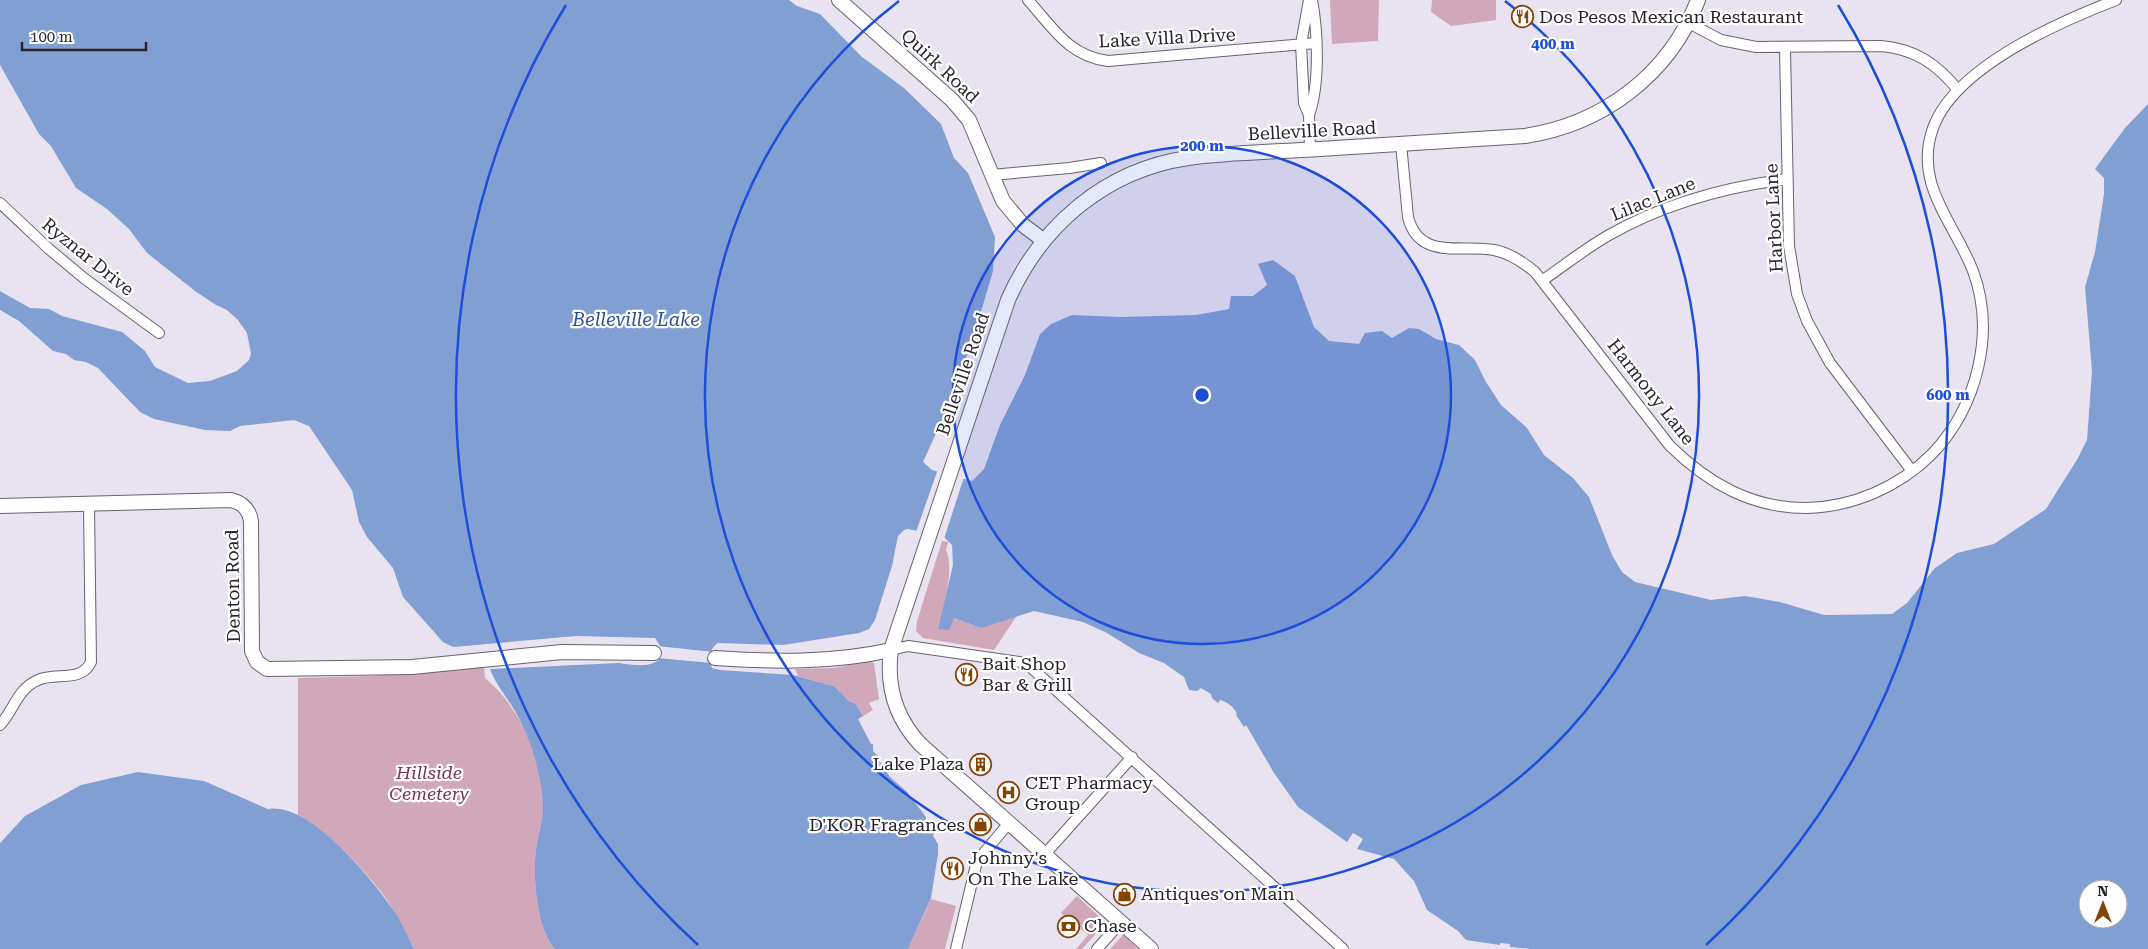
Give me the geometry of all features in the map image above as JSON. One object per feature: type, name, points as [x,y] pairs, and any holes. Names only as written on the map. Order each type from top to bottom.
[{"type":"main road","name":"Quirk Road","points":[[839,0],[952,100],[969,120],[1003,201],[1012,214],[1043,240]]},
{"type":"main road","name":"Belleville Road","points":[[1151,949],[913,737],[898,712],[890,689],[888,673],[891,650],[948,473],[1008,300],[1022,270],[1043,240],[1087,199],[1124,178],[1146,169],[1188,158],[1525,136],[1552,131],[1582,120],[1615,103],[1644,81],[1668,54],[1698,0]]},
{"type":"main road","name":"Denton Road","points":[[0,506],[231,500],[245,507],[251,521],[252,651],[257,662],[267,669],[412,667],[562,652],[654,653]]},
{"type":"main road","points":[[715,658],[754,661],[822,661],[891,650]]},
{"type":"street","name":"Lake Villa Drive","points":[[1028,0],[1065,41],[1080,54],[1092,59],[1112,61],[1316,43]]},
{"type":"street","points":[[1310,0],[1301,44],[1304,102],[1309,115],[1310,150]]},
{"type":"street","points":[[1309,115],[1314,100],[1316,43],[1310,0]]},
{"type":"street","name":"Harmony Lane","points":[[1401,144],[1408,217],[1412,228],[1419,238],[1428,244],[1443,248],[1484,249],[1504,253],[1525,264],[1543,280],[1670,446],[1696,470],[1724,488],[1770,504],[1819,507],[1843,503],[1871,495],[1912,471],[1938,447],[1960,417],[1973,387],[1981,349],[1982,311],[1975,278],[1964,252],[1935,198],[1928,168],[1928,147],[1934,126],[1944,107],[1958,90],[2026,40],[2116,0]]},
{"type":"street","points":[[1687,22],[1711,36],[1756,48],[1881,46],[1899,49],[1932,63],[1958,90]]},
{"type":"street","name":"Harbor Lane","points":[[1785,48],[1791,262],[1797,294],[1807,321],[1830,363],[1912,471]]},
{"type":"street","points":[[992,175],[1101,163]]},
{"type":"street","name":"Lilac Lane","points":[[1543,280],[1608,236],[1657,212],[1723,190],[1788,179]]},
{"type":"street","name":"Ryznar Drive","points":[[0,203],[49,249],[85,279],[159,333]]},
{"type":"street","points":[[0,725],[19,695],[31,683],[47,677],[78,675],[88,668],[92,657],[88,505]]},
{"type":"street","points":[[891,650],[908,646],[1026,663],[1343,949]]},
{"type":"street","points":[[1045,854],[1132,757]]},
{"type":"street","points":[[956,949],[978,858],[1009,822]]},
{"type":"street","points":[[1097,949],[1122,922]]},
{"type":"green space","points":[[1330,0],[1379,0],[1378,41],[1332,44]]},
{"type":"green space","points":[[1432,0],[1496,0],[1496,20],[1451,26],[1431,12]]},
{"type":"green space","points":[[942,541],[948,542],[946,550],[949,578],[938,629],[954,618],[981,628],[1018,614],[994,650],[923,638],[916,631],[917,621]]},
{"type":"green space","points":[[868,661],[874,663],[879,699],[869,703],[873,710],[863,716],[855,703],[850,702],[834,686],[798,676],[795,669],[835,668]]},
{"type":"green space","name":"Hillside Cemetery","points":[[484,666],[485,678],[498,690],[519,719],[534,752],[543,805],[535,855],[536,896],[541,920],[549,941],[555,949],[414,949],[387,899],[365,872],[323,832],[298,815],[298,678],[369,676]]},
{"type":"green space","points":[[1077,896],[1103,920],[1104,925],[1082,949],[1076,949],[1088,935],[1061,913]]},
{"type":"green space","points":[[931,899],[956,906],[945,949],[908,949]]},
{"type":"green space","points":[[1123,935],[1138,949],[1110,949]]},
{"type":"water","name":"Belleville Lake","points":[[0,0],[789,0],[797,6],[820,14],[862,57],[904,88],[941,124],[954,158],[968,173],[995,237],[993,271],[972,342],[948,407],[923,462],[932,470],[972,481],[984,469],[1000,425],[1025,375],[1040,334],[1051,324],[1072,315],[1120,317],[1196,315],[1229,309],[1231,296],[1253,296],[1267,285],[1258,264],[1273,260],[1295,276],[1314,327],[1329,341],[1359,344],[1365,333],[1382,331],[1392,338],[1409,328],[1419,329],[1436,339],[1459,345],[1475,360],[1501,405],[1527,428],[1544,455],[1573,478],[1589,497],[1612,555],[1622,572],[1635,582],[1711,600],[1745,596],[1780,602],[1824,615],[1892,614],[1907,603],[1935,568],[1957,553],[1994,544],[2046,509],[2087,440],[2092,371],[2085,287],[2095,252],[2104,194],[2104,178],[2095,169],[2125,128],[2148,104],[2148,949],[1531,949],[1510,947],[1510,944],[1500,943],[1500,945],[1466,940],[1458,931],[1427,910],[1414,881],[1394,859],[1357,849],[1363,839],[1353,833],[1347,842],[1298,807],[1274,773],[1246,725],[1244,727],[1232,707],[1220,700],[1218,703],[1212,698],[1211,694],[1201,688],[1197,691],[1189,690],[1184,677],[1164,663],[1139,653],[1107,633],[1083,622],[1034,611],[981,628],[954,618],[949,630],[938,629],[953,565],[952,545],[944,537],[908,529],[898,536],[892,566],[875,620],[869,629],[859,633],[783,645],[718,643],[713,647],[710,658],[712,668],[720,670],[793,675],[834,686],[850,702],[855,703],[863,716],[858,719],[871,744],[873,744],[873,751],[879,757],[878,759],[890,777],[907,792],[926,817],[925,827],[932,827],[935,830],[933,836],[938,844],[938,854],[931,898],[908,949],[555,949],[549,941],[541,920],[536,896],[535,855],[543,805],[537,768],[521,722],[490,669],[619,663],[650,664],[659,660],[660,646],[655,638],[576,636],[453,647],[443,642],[403,597],[393,568],[367,537],[359,522],[352,490],[309,426],[294,420],[240,426],[230,431],[205,430],[154,419],[140,412],[98,368],[86,362],[74,360],[66,354],[53,351],[19,321],[0,310],[0,291],[30,308],[49,309],[62,316],[122,332],[145,351],[155,367],[188,383],[210,381],[237,371],[249,360],[251,354],[247,333],[238,320],[227,310],[195,291],[147,253],[129,229],[107,209],[76,188],[51,146],[39,134],[0,65]]},
{"type":"water","points":[[138,772],[204,781],[268,809],[284,810],[302,817],[338,844],[369,878],[395,913],[414,949],[0,949],[0,843],[25,816],[81,785]]},
{"type":"pier","points":[[938,469],[964,477],[944,539],[916,532]]},
{"type":"pier","points":[[657,646],[714,652],[712,663],[657,658]]},
{"type":"place","name":"Dos Pesos Mexican Restaurant","points":[[1523,17]]},
{"type":"place","name":"Bait Shop Bar & Grill","points":[[966,674]]},
{"type":"place","name":"Lake Plaza","points":[[980,764]]},
{"type":"place","name":"CET Pharmacy Group","points":[[1009,793]]},
{"type":"place","name":"D'KOR Fragrances","points":[[981,825]]},
{"type":"place","name":"Johnny's On The Lake","points":[[952,868]]},
{"type":"place","name":"Antiques on Main","points":[[1125,894]]},
{"type":"place","name":"Chase","points":[[1068,926]]}]
